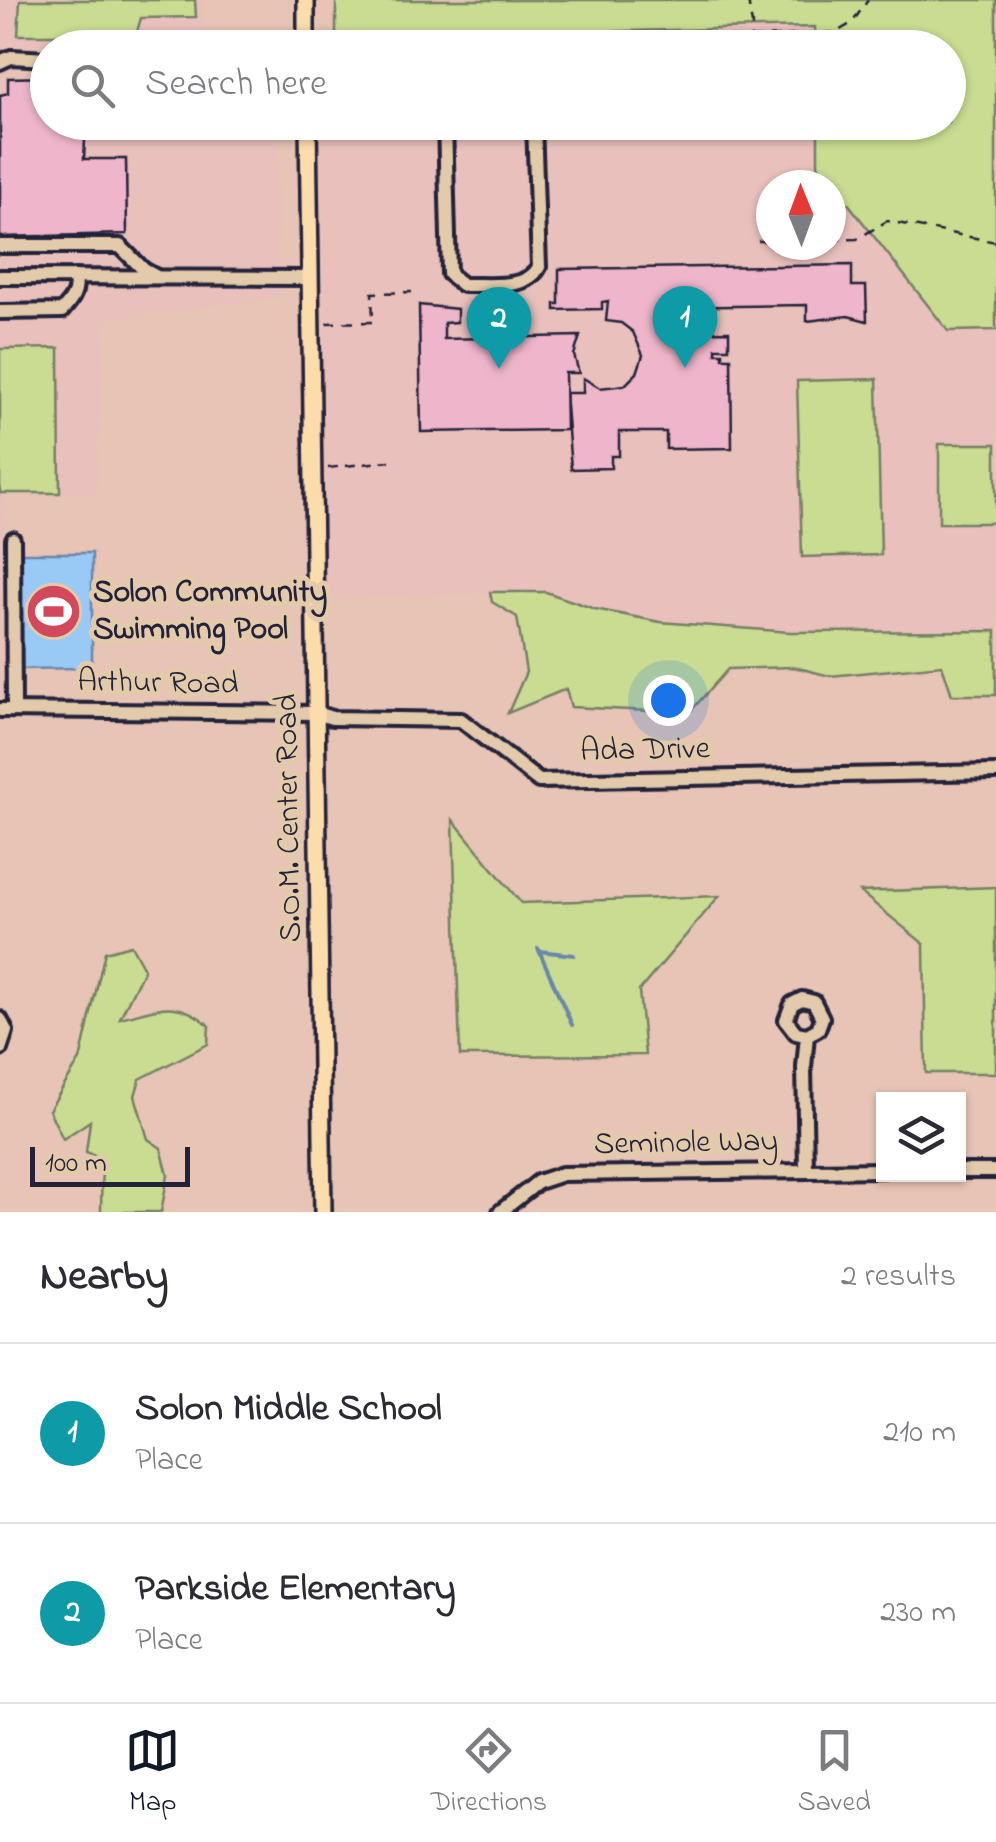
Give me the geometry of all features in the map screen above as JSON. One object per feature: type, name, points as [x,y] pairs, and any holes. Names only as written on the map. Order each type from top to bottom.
[{"type":"main road","points":[[306,0],[306,30]]},
{"type":"main road","name":"S.O.M. Center Road","points":[[308,140],[323,1212]]},
{"type":"street","points":[[4,57],[30,58]]},
{"type":"street","points":[[445,140],[449,274],[463,285],[523,282],[533,277],[539,266],[535,140]]},
{"type":"street","points":[[0,246],[120,246],[144,270],[158,277]]},
{"type":"street","points":[[0,277],[310,278]]},
{"type":"street","points":[[0,312],[62,311],[72,300],[76,277]]},
{"type":"street","points":[[7,710],[13,540]]},
{"type":"street","name":"Arthur Road","points":[[7,710],[316,713]]},
{"type":"street","name":"Ada Drive","points":[[316,713],[332,718],[461,720],[539,781],[996,772]]},
{"type":"street","points":[[0,1019],[6,1031],[0,1049]]},
{"type":"street","points":[[806,1170],[807,1035]]},
{"type":"street","name":"Seminole Way","points":[[500,1212],[538,1182],[562,1174],[876,1170]]},
{"type":"street","points":[[966,1171],[996,1172]]},
{"type":"path","points":[[748,0],[750,30]]},
{"type":"path","points":[[840,30],[852,23],[868,0]]},
{"type":"path","points":[[846,239],[858,239],[887,220],[996,242]]},
{"type":"path","points":[[326,323],[373,322],[372,293],[412,292]]},
{"type":"path","points":[[328,468],[390,461]]},
{"type":"shaded area","points":[[0,0],[203,0],[204,30],[30,30],[30,65],[0,74]]},
{"type":"shaded area","points":[[815,27],[815,30],[597,30]]},
{"type":"shaded area","points":[[30,71],[30,140],[277,140],[279,297],[104,320],[96,492],[5,494],[7,695],[0,695],[0,80]]},
{"type":"shaded area","points":[[308,140],[818,140],[819,165],[823,170],[756,170],[756,260],[846,260],[846,200],[947,330],[996,330],[996,634],[628,643],[544,591],[314,599]]},
{"type":"green space","points":[[20,0],[195,0],[196,17],[141,18],[137,30],[30,30],[30,35],[18,35]]},
{"type":"green space","points":[[336,0],[996,0],[996,330],[948,331],[846,201],[846,170],[822,170],[818,165],[818,140],[966,140],[966,30],[336,30]]},
{"type":"green space","points":[[59,348],[60,493],[0,493],[0,349]]},
{"type":"green space","points":[[877,379],[881,555],[802,557],[797,381]]},
{"type":"green space","points":[[939,444],[996,444],[996,523],[939,523]]},
{"type":"green space","points":[[490,592],[546,592],[595,609],[660,622],[790,632],[996,631],[996,695],[952,695],[942,665],[830,676],[794,667],[728,669],[689,713],[571,707],[566,689],[508,713],[526,672],[517,617],[492,602]]},
{"type":"green space","points":[[453,820],[521,903],[719,896],[639,991],[645,1055],[460,1056]]},
{"type":"green space","points":[[996,887],[996,1073],[926,1073],[924,944],[860,892]]},
{"type":"green space","points":[[131,945],[144,969],[120,1018],[156,1009],[187,1011],[209,1025],[208,1044],[140,1079],[135,1096],[148,1139],[161,1148],[168,1175],[161,1212],[101,1212],[102,1158],[86,1152],[90,1121],[63,1139],[49,1110],[80,1060],[105,952]]},
{"type":"water","name":"Solon Community Swimming Pool","points":[[16,553],[92,553],[92,668],[16,669]]},
{"type":"building","points":[[30,77],[30,140],[85,140],[84,159],[126,159],[127,234],[0,237],[0,95],[8,93],[8,78]]},
{"type":"building","points":[[852,265],[852,286],[866,286],[867,321],[848,316],[807,321],[807,305],[656,307],[657,332],[729,331],[729,348],[716,348],[716,353],[731,358],[732,448],[666,449],[666,432],[619,432],[619,456],[611,456],[611,468],[571,469],[565,393],[583,393],[583,378],[600,388],[625,385],[637,373],[643,355],[633,332],[621,323],[606,321],[608,301],[602,302],[602,309],[555,310],[555,304],[559,304],[559,269]]},
{"type":"building","points":[[419,305],[457,309],[457,322],[444,323],[444,339],[580,336],[574,355],[579,373],[565,373],[566,430],[421,432]]},
{"type":"waterway","points":[[538,948],[572,1025]]},
{"type":"waterway","points":[[539,951],[574,955]]},
{"type":"place","name":"Solon Middle School","points":[[685,368]]},
{"type":"place","name":"Parkside Elementary","points":[[499,369]]},
{"type":"place","name":"Solon Community Swimming Pool","points":[[54,611]]}]
